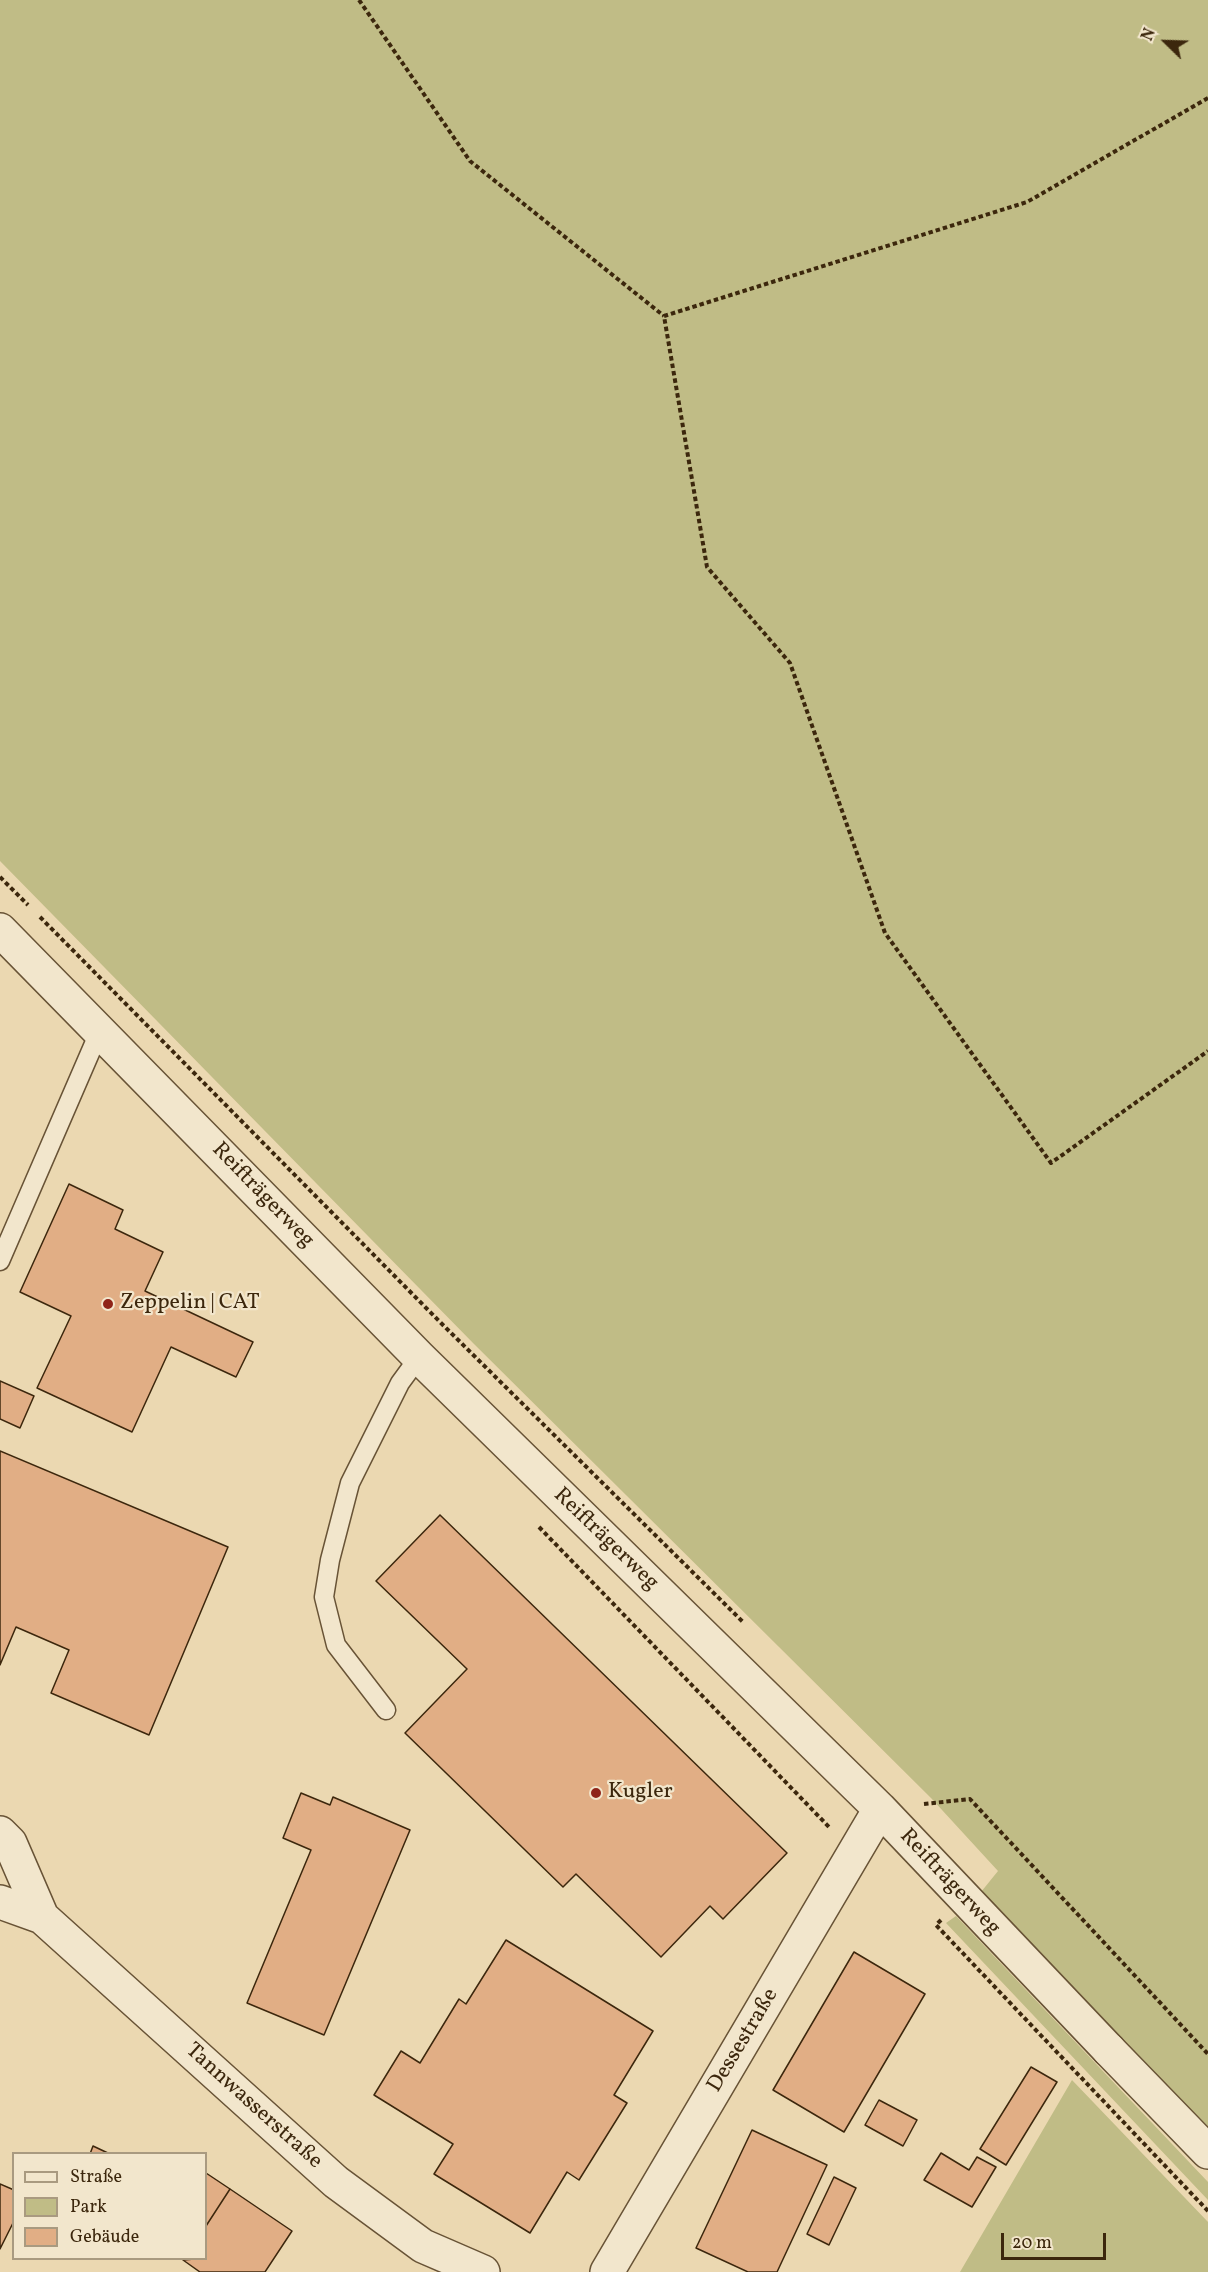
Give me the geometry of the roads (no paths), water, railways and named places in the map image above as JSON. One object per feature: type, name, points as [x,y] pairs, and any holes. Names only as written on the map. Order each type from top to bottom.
[{"type":"street","name":"Reifträgerweg","points":[[0,930],[418,1357],[880,1809],[1208,2152]]},
{"type":"street","name":"Dessestraße","points":[[607,2272],[880,1809]]},
{"type":"street","name":"Tannwasserstraße","points":[[0,1833],[10,1843],[42,1917]]},
{"type":"street","name":"Tannwasserstraße","points":[[0,1902],[42,1917],[336,2182],[423,2246],[483,2272]]},
{"type":"lane","points":[[0,1262],[99,1030]]},
{"type":"lane","points":[[386,1710],[336,1645],[324,1597],[330,1560],[350,1483],[400,1383],[418,1357]]},
{"type":"place","name":"Zeppelin | CAT","points":[[108,1304]]},
{"type":"place","name":"Kugler","points":[[596,1793]]}]
